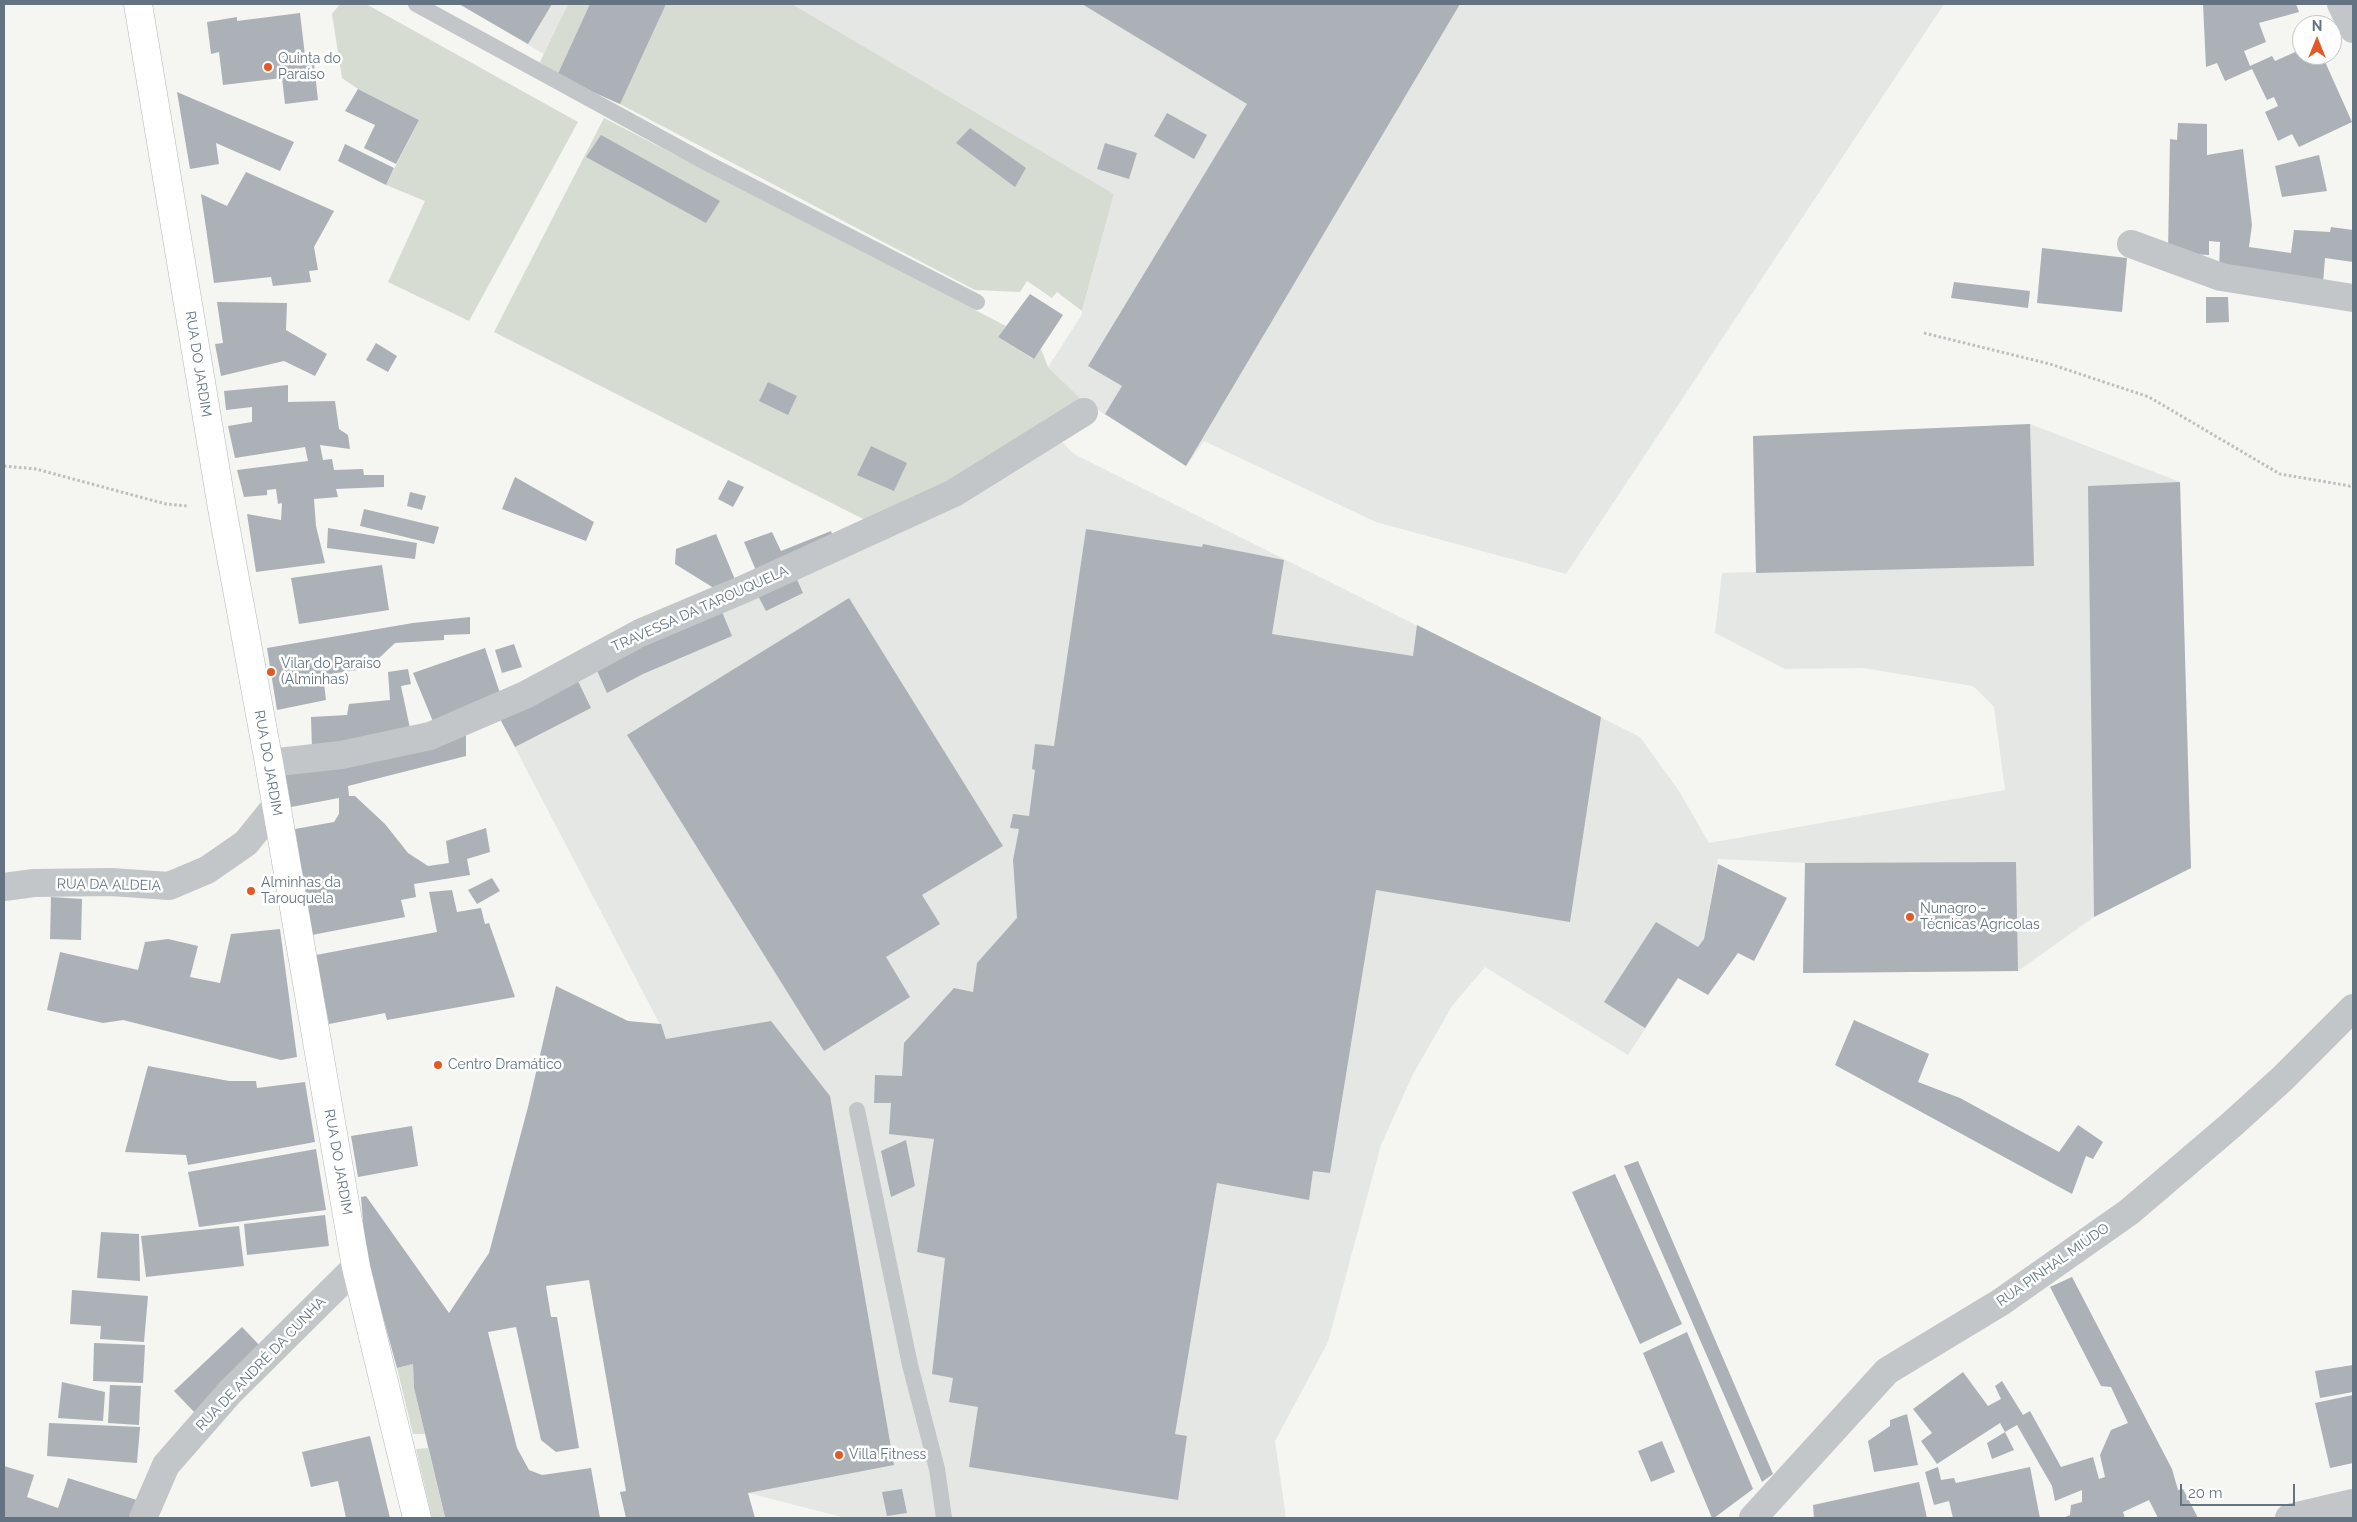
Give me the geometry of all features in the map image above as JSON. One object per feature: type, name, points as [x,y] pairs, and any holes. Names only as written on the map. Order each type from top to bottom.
[{"type":"main road","name":"RUA DO JARDIM","points":[[138,4],[222,508],[269,763],[356,1267],[417,1518]]},
{"type":"street","points":[[2341,4],[2353,29]]},
{"type":"street","points":[[2131,244],[2221,278],[2353,298]]},
{"type":"street","name":"TRAVESSA DA TAROUQUELA","points":[[269,763],[341,755],[430,736],[525,695],[640,633],[744,589],[954,493],[1084,412]]},
{"type":"street","name":"RUA DA ALDEIA","points":[[4,887],[34,884],[111,882],[169,886],[207,870],[246,843],[275,806]]},
{"type":"street","name":"RUA PINHAL MIÚDO","points":[[1753,1518],[1887,1371],[2001,1302],[2129,1212],[2243,1114],[2353,1008]]},
{"type":"street","name":"RUA DE ANDRÉ DA CUNHA","points":[[143,1518],[166,1465],[230,1392],[356,1267]]},
{"type":"street","points":[[2289,1518],[2353,1503]]},
{"type":"lane","points":[[416,4],[705,162],[977,302]]},
{"type":"lane","points":[[858,1110],[910,1366],[937,1469],[944,1518]]},
{"type":"path","points":[[1924,333],[2050,364],[2149,397],[2280,474],[2350,486],[2353,484]]},
{"type":"path","points":[[4,466],[36,469],[166,504],[222,508]]},
{"type":"shaded area","points":[[340,4],[366,4],[578,122],[469,321],[388,282],[425,201],[386,185],[419,120],[358,89],[342,78],[332,14]]},
{"type":"shaded area","points":[[459,4],[568,4],[544,54]]},
{"type":"shaded area","points":[[568,4],[792,4],[1114,194],[1082,311],[1057,292],[1052,298],[1027,281],[1020,292],[975,290],[620,104],[557,76],[540,62]]},
{"type":"shaded area","points":[[792,4],[1944,4],[1566,574],[1376,522],[1204,441],[1186,466],[1082,400],[1048,367],[1081,316],[1114,194]]},
{"type":"shaded area","points":[[604,118],[1006,326],[998,337],[1033,359],[1041,349],[1048,367],[1082,400],[972,475],[873,524],[494,332]]},
{"type":"shaded area","points":[[2030,424],[2180,482],[2191,868],[2094,917],[2018,971],[1803,973],[1805,863],[1718,859],[1704,939],[1628,1055],[1485,967],[1452,1006],[1413,1074],[1381,1145],[1328,1342],[1275,1441],[1286,1518],[846,1518],[748,1493],[723,1376],[665,1034],[499,717],[1059,439],[1074,454],[1640,737],[1679,791],[1709,843],[2005,790],[1994,707],[1973,686],[1863,668],[1785,669],[1715,633],[1722,573],[1756,572],[1753,436]]},
{"type":"shaded area","points":[[413,1364],[414,1388],[425,1434],[413,1434],[397,1368]]},
{"type":"shaded area","points":[[428,1448],[445,1517],[447,1518],[432,1518],[416,1449]]},
{"type":"building","points":[[459,4],[552,4],[528,44]]},
{"type":"building","points":[[590,4],[666,4],[620,104],[557,76]]},
{"type":"building","points":[[1082,4],[1460,4],[1186,466],[1105,414],[1122,386],[1088,366],[1247,104]]},
{"type":"building","points":[[2203,4],[2296,4],[2299,12],[2259,23],[2266,42],[2244,51],[2250,66],[2272,56],[2275,61],[2292,53],[2292,65],[2326,65],[2352,122],[2299,147],[2292,134],[2278,141],[2265,112],[2278,106],[2274,97],[2267,100],[2252,69],[2225,81],[2217,63],[2206,67]]},
{"type":"building","name":"Quinta do Paraíso","points":[[300,13],[305,56],[313,55],[318,100],[285,104],[282,78],[223,85],[219,52],[211,54],[207,22],[237,17],[237,21]]},
{"type":"building","points":[[358,89],[419,120],[396,164],[364,148],[375,125],[345,111]]},
{"type":"building","points":[[177,92],[294,142],[280,171],[216,143],[219,164],[190,169]]},
{"type":"building","points":[[1167,113],[1207,135],[1194,159],[1154,136]]},
{"type":"building","points":[[2178,123],[2207,124],[2207,155],[2243,149],[2252,225],[2249,247],[2291,253],[2294,230],[2330,232],[2331,227],[2353,230],[2353,262],[2325,258],[2323,283],[2219,271],[2220,242],[2209,241],[2209,255],[2168,253],[2170,139],[2177,140]]},
{"type":"building","points":[[970,128],[1026,168],[1015,187],[956,143]]},
{"type":"building","points":[[601,135],[720,201],[706,223],[586,157]]},
{"type":"building","points":[[1105,143],[1137,153],[1129,179],[1097,169]]},
{"type":"building","points":[[345,144],[394,168],[386,185],[338,161]]},
{"type":"building","points":[[2319,155],[2327,191],[2282,197],[2275,166]]},
{"type":"building","points":[[246,172],[334,211],[314,247],[318,270],[309,271],[311,282],[273,286],[271,277],[214,283],[201,194],[227,206]]},
{"type":"building","points":[[2042,248],[2127,258],[2122,312],[2037,303]]},
{"type":"building","points":[[1954,282],[2030,291],[2028,308],[1951,298]]},
{"type":"building","points":[[1030,294],[1063,315],[1034,359],[998,337]]},
{"type":"building","points":[[2206,297],[2228,297],[2229,322],[2206,323]]},
{"type":"building","points":[[217,302],[287,303],[286,330],[327,354],[315,376],[284,361],[221,376],[215,344],[223,343]]},
{"type":"building","points":[[376,343],[397,356],[388,372],[366,360]]},
{"type":"building","points":[[768,382],[797,396],[788,415],[759,401]]},
{"type":"building","points":[[288,385],[288,402],[335,401],[339,429],[348,435],[350,449],[320,445],[323,460],[332,459],[334,470],[363,469],[364,475],[384,475],[384,487],[336,489],[338,497],[314,499],[316,526],[325,563],[256,572],[247,514],[281,520],[282,503],[278,504],[276,489],[267,490],[267,495],[244,497],[237,470],[308,461],[305,447],[235,458],[228,426],[252,422],[252,407],[226,410],[224,391]]},
{"type":"building","points":[[2030,424],[2034,566],[1756,573],[1753,436]]},
{"type":"building","points":[[871,446],[907,463],[894,491],[857,475]]},
{"type":"building","points":[[515,477],[594,522],[586,541],[502,509]]},
{"type":"building","points":[[728,480],[744,487],[733,507],[718,499]]},
{"type":"building","points":[[2180,482],[2191,868],[2094,917],[2088,486]]},
{"type":"building","points":[[410,492],[426,496],[422,510],[407,506]]},
{"type":"building","points":[[364,509],[439,527],[434,544],[360,526]]},
{"type":"building","points":[[328,528],[417,543],[415,559],[327,548]]},
{"type":"building","points":[[1086,529],[1202,547],[1203,544],[1284,560],[1272,634],[1413,656],[1417,625],[1601,717],[1570,922],[1376,890],[1330,1173],[1313,1171],[1309,1200],[1217,1183],[1175,1434],[1187,1436],[1178,1500],[969,1467],[978,1407],[949,1402],[953,1378],[932,1374],[945,1258],[917,1252],[934,1139],[889,1134],[891,1103],[874,1103],[875,1075],[902,1076],[904,1043],[954,988],[973,992],[977,963],[1017,918],[1013,860],[1019,829],[1010,828],[1013,814],[1029,816],[1035,770],[1032,769],[1035,744],[1054,746]]},
{"type":"building","points":[[831,531],[834,540],[757,573],[744,542],[772,532],[781,551]]},
{"type":"building","points":[[716,534],[736,582],[717,590],[675,564],[676,549]]},
{"type":"building","points":[[382,565],[389,610],[299,624],[291,578]]},
{"type":"building","points":[[795,575],[803,593],[766,611],[756,592]]},
{"type":"building","points":[[849,598],[1003,846],[922,895],[940,924],[886,957],[910,997],[824,1051],[627,735]]},
{"type":"building","points":[[720,607],[732,636],[643,674],[607,693],[594,664]]},
{"type":"building","points":[[470,617],[470,634],[444,635],[444,640],[395,643],[377,660],[378,667],[323,675],[326,700],[277,710],[267,648],[413,623]]},
{"type":"building","points":[[514,644],[522,667],[502,673],[495,650]]},
{"type":"building","points":[[485,648],[501,696],[434,724],[413,673]]},
{"type":"building","points":[[408,669],[411,684],[401,686],[411,733],[312,749],[311,717],[347,715],[349,704],[390,700],[388,672]]},
{"type":"building","points":[[575,675],[591,708],[515,747],[499,717]]},
{"type":"building","points":[[466,728],[466,756],[348,786],[349,796],[355,796],[385,824],[408,853],[428,866],[449,863],[446,841],[486,828],[490,852],[467,859],[470,875],[414,884],[416,897],[401,900],[405,917],[312,935],[295,829],[334,822],[339,814],[339,798],[291,807],[285,771]]},
{"type":"building","name":"Nunagro - Técnicas Agrícolas","points":[[2016,862],[2018,971],[1803,973],[1805,863]]},
{"type":"building","points":[[1718,864],[1787,898],[1754,961],[1738,953],[1708,995],[1678,978],[1645,1028],[1604,1002],[1656,922],[1698,947],[1704,939]]},
{"type":"building","points":[[492,878],[500,891],[477,904],[468,890]]},
{"type":"building","points":[[452,890],[457,912],[481,908],[485,924],[489,923],[515,997],[387,1020],[385,1013],[329,1024],[316,955],[437,932],[429,892]]},
{"type":"building","points":[[51,897],[82,899],[81,940],[50,939]]},
{"type":"building","points":[[280,929],[297,1057],[281,1060],[123,1020],[103,1023],[47,1010],[60,952],[138,970],[145,942],[168,939],[198,946],[190,977],[220,983],[231,934]]},
{"type":"building","points":[[556,986],[628,1021],[661,1024],[666,1039],[771,1021],[830,1096],[894,1465],[748,1493],[755,1518],[626,1518],[620,1492],[626,1491],[589,1280],[546,1286],[551,1317],[557,1317],[579,1448],[556,1452],[541,1440],[516,1327],[488,1332],[517,1448],[529,1470],[542,1475],[591,1468],[600,1518],[445,1517],[414,1388],[413,1364],[397,1368],[361,1237],[364,1234],[361,1197],[366,1196],[449,1313],[489,1253],[528,1107]]},
{"type":"building","points":[[1854,1020],[1929,1054],[1918,1082],[1960,1098],[2059,1152],[2078,1125],[2103,1142],[2093,1159],[2086,1156],[2072,1194],[1835,1065]]},
{"type":"building","points":[[148,1066],[229,1081],[256,1081],[257,1088],[305,1082],[315,1142],[188,1165],[186,1155],[125,1152]]},
{"type":"building","points":[[412,1126],[418,1166],[358,1177],[351,1136]]},
{"type":"building","points":[[906,1140],[915,1186],[891,1197],[881,1151]]},
{"type":"building","points":[[316,1149],[326,1210],[199,1227],[188,1172]]},
{"type":"building","points":[[1638,1161],[1773,1474],[1762,1482],[1624,1166]]},
{"type":"building","points":[[1615,1174],[1682,1324],[1640,1344],[1572,1192]]},
{"type":"building","points":[[325,1215],[329,1246],[247,1255],[244,1224]]},
{"type":"building","points":[[239,1226],[244,1266],[146,1277],[141,1236]]},
{"type":"building","points":[[101,1232],[139,1234],[140,1281],[97,1278]]},
{"type":"building","points":[[2072,1277],[2172,1469],[2178,1490],[2183,1489],[2198,1518],[2158,1518],[2149,1500],[2123,1512],[2125,1518],[2063,1518],[2070,1515],[2071,1505],[2082,1502],[2082,1490],[2055,1501],[2052,1486],[2017,1425],[2005,1432],[2000,1423],[1937,1464],[1921,1441],[1932,1433],[1913,1409],[1963,1372],[1988,1406],[2001,1399],[1995,1386],[2002,1381],[2023,1415],[2030,1411],[2061,1467],[2093,1457],[2099,1479],[2105,1477],[2100,1455],[2111,1430],[2128,1423],[2111,1387],[2101,1386],[2050,1287]]},
{"type":"building","points":[[72,1290],[148,1296],[144,1342],[100,1339],[101,1326],[70,1324]]},
{"type":"building","points":[[242,1327],[264,1350],[196,1414],[174,1391]]},
{"type":"building","points":[[1687,1332],[1753,1489],[1714,1518],[1712,1518],[1643,1353]]},
{"type":"building","points":[[94,1343],[145,1345],[143,1383],[93,1381]]},
{"type":"building","points":[[2353,1365],[2353,1392],[2320,1398],[2315,1371]]},
{"type":"building","points":[[62,1382],[105,1392],[103,1421],[58,1418]]},
{"type":"building","points":[[110,1385],[141,1386],[139,1425],[108,1423]]},
{"type":"building","points":[[2353,1395],[2353,1463],[2330,1468],[2315,1403]]},
{"type":"building","points":[[1907,1414],[1918,1465],[1874,1472],[1868,1441],[1890,1426],[1890,1420]]},
{"type":"building","points":[[49,1423],[140,1427],[137,1463],[47,1456]]},
{"type":"building","points":[[2005,1432],[2014,1450],[1992,1459],[1987,1443]]},
{"type":"building","points":[[370,1436],[390,1518],[346,1518],[338,1481],[311,1487],[302,1452]]},
{"type":"building","points":[[1662,1441],[1675,1472],[1651,1482],[1638,1451]]},
{"type":"building","points":[[4,1466],[34,1475],[27,1497],[58,1508],[68,1478],[143,1502],[137,1518],[4,1518]]},
{"type":"building","points":[[1938,1467],[1941,1480],[1954,1478],[1956,1483],[2030,1467],[2040,1518],[1953,1518],[1949,1501],[1934,1505],[1925,1472]]},
{"type":"building","points":[[1919,1482],[1927,1518],[1814,1518],[1813,1505]]},
{"type":"building","points":[[902,1489],[907,1513],[887,1516],[882,1492]]},
{"type":"place","name":"Quinta do Paraíso","points":[[268,67]]},
{"type":"place","name":"Vilar do Paraíso (Alminhas)","points":[[271,672]]},
{"type":"place","name":"Alminhas da Tarouquela","points":[[251,891]]},
{"type":"place","name":"Nunagro - Técnicas Agrícolas","points":[[1910,917]]},
{"type":"place","name":"Centro Dramático","points":[[438,1065]]},
{"type":"place","name":"Villa Fitness","points":[[839,1455]]}]
